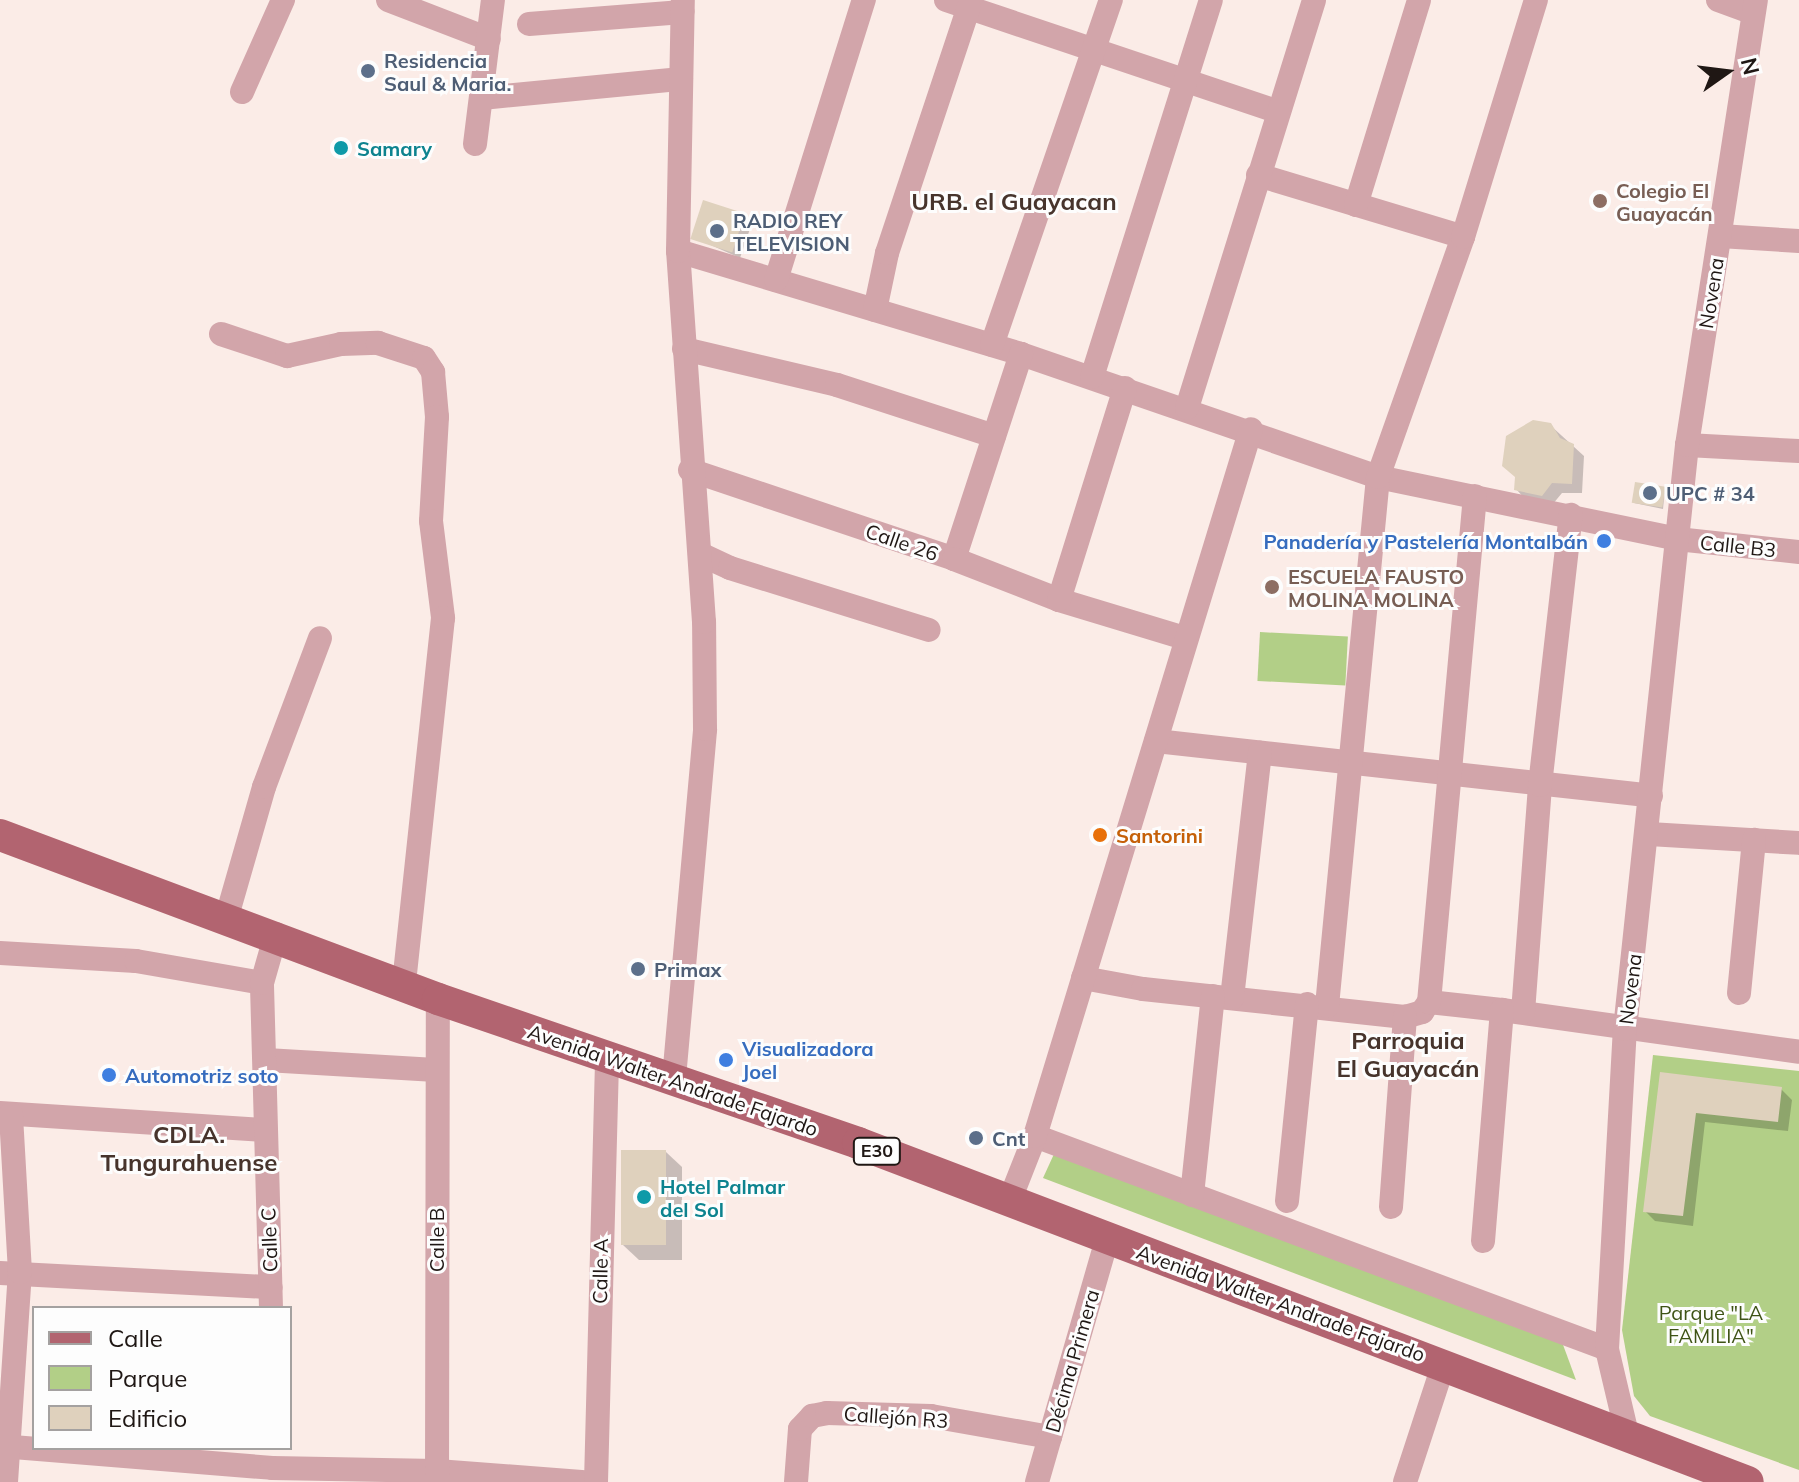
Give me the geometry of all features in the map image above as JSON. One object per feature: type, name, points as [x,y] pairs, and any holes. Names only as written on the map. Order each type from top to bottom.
[{"type":"main road","name":"Avenida Walter Andrade Fajardo","points":[[0,835],[276,934],[438,999],[607,1059],[674,1078],[1444,1363],[1711,1475],[1748,1482]]},
{"type":"street","points":[[242,92],[283,0]]},
{"type":"street","points":[[388,0],[489,39]]},
{"type":"street","points":[[475,144],[493,0]]},
{"type":"street","points":[[776,280],[864,0]]},
{"type":"street","points":[[946,0],[983,7],[1094,49],[1276,111]]},
{"type":"street","points":[[992,345],[1111,0]]},
{"type":"street","points":[[1092,377],[1211,0]]},
{"type":"street","points":[[1187,408],[1276,111],[1314,0]]},
{"type":"street","points":[[1356,205],[1419,0]]},
{"type":"street","points":[[1287,1201],[1349,764],[1378,477],[1463,237],[1536,0]]},
{"type":"street","points":[[1718,0],[1755,6]]},
{"type":"street","points":[[529,24],[683,6],[678,251],[690,470],[700,554],[705,729],[674,1078]]},
{"type":"street","name":"Novena","points":[[1628,1438],[1607,1349],[1625,1029],[1649,834],[1687,445],[1755,6]]},
{"type":"street","points":[[875,310],[887,253],[983,7]]},
{"type":"street","points":[[482,98],[681,79]]},
{"type":"street","points":[[1258,175],[1463,237]]},
{"type":"street","points":[[1720,236],[1799,241]]},
{"type":"street","points":[[678,251],[1021,354],[1251,429],[1378,477],[1677,539]]},
{"type":"street","points":[[221,334],[287,356],[341,344],[378,343],[424,358],[433,372],[437,417],[431,521],[443,618],[404,985]]},
{"type":"street","points":[[684,349],[837,385],[994,436]]},
{"type":"street","name":"Calle 26","points":[[690,470],[954,559],[1021,354]]},
{"type":"street","points":[[1059,600],[1125,388]]},
{"type":"street","points":[[1009,1202],[1035,1136],[1251,429]]},
{"type":"street","points":[[1687,445],[1799,451]]},
{"type":"street","points":[[1083,978],[1405,1017],[1422,1012],[1429,1002],[1475,496]]},
{"type":"street","points":[[1483,1241],[1571,515]]},
{"type":"street","name":"Calle B3","points":[[1677,539],[1799,552]]},
{"type":"street","points":[[700,554],[730,568],[929,630]]},
{"type":"street","points":[[954,559],[1059,600],[1185,638]]},
{"type":"street","points":[[227,916],[264,787],[320,638]]},
{"type":"street","points":[[1156,741],[1651,796]]},
{"type":"street","points":[[1192,1195],[1260,753]]},
{"type":"street","points":[[1649,834],[1799,843]]},
{"type":"street","points":[[1739,993],[1754,840]]},
{"type":"street","name":"Calle C","points":[[271,1297],[262,983],[276,934]]},
{"type":"street","points":[[0,953],[136,961],[262,983]]},
{"type":"street","name":"Calle B","points":[[437,1476],[438,999]]},
{"type":"street","points":[[1429,1002],[1799,1052]]},
{"type":"street","points":[[1391,1207],[1405,1017]]},
{"type":"street","name":"Calle A","points":[[596,1482],[607,1059]]},
{"type":"street","points":[[266,1060],[436,1070]]},
{"type":"street","points":[[6,1482],[10,1272],[5,1114],[265,1130]]},
{"type":"street","points":[[1035,1136],[1607,1349]]},
{"type":"street","name":"Décima Primera","points":[[1037,1482],[1107,1239]]},
{"type":"street","points":[[10,1272],[271,1297]]},
{"type":"street","points":[[1405,1482],[1444,1363]]},
{"type":"street","name":"Callejón R3","points":[[796,1482],[800,1429],[812,1416],[827,1413],[931,1416],[1050,1437]]},
{"type":"street","points":[[5,1447],[32,1448]]},
{"type":"street","points":[[78,1450],[272,1458],[437,1476],[585,1482]]},
{"type":"green space","points":[[1260,632],[1348,637],[1345,686],[1257,681]]},
{"type":"green space","name":"Parque \"LA FAMILIA\"","points":[[1653,1055],[1799,1071],[1799,1470],[1650,1416],[1634,1396],[1622,1330]]},
{"type":"green space","points":[[1054,1154],[1562,1342],[1576,1380],[1043,1178]]},
{"type":"building","name":"RADIO REY TELEVISION","points":[[703,200],[745,214],[732,253],[690,239]]},
{"type":"building","points":[[1533,420],[1551,423],[1560,438],[1574,444],[1572,484],[1552,483],[1542,496],[1514,490],[1515,477],[1502,466],[1506,436]]},
{"type":"building","points":[[1635,482],[1666,487],[1662,508],[1632,503]]},
{"type":"building","points":[[1660,1072],[1782,1087],[1778,1122],[1696,1113],[1683,1216],[1643,1212]]},
{"type":"building","name":"Hotel Palmar del Sol","points":[[621,1150],[666,1150],[666,1245],[621,1245]]},
{"type":"place","name":"Residencia Saul & Maria.","points":[[368,71]]},
{"type":"place","name":"Samary","points":[[341,148]]},
{"type":"place","name":"Colegio El Guayacán","points":[[1600,201]]},
{"type":"place","name":"RADIO REY TELEVISION","points":[[717,231]]},
{"type":"place","name":"UPC # 34","points":[[1650,493]]},
{"type":"place","name":"Panadería y Pastelería Montalbán","points":[[1604,541]]},
{"type":"place","name":"ESCUELA FAUSTO MOLINA MOLINA","points":[[1272,587]]},
{"type":"place","name":"Santorini","points":[[1100,835]]},
{"type":"place","name":"Primax","points":[[638,969]]},
{"type":"place","name":"Visualizadora Joel","points":[[726,1060]]},
{"type":"place","name":"Automotriz soto","points":[[109,1075]]},
{"type":"place","name":"Cnt","points":[[976,1138]]},
{"type":"place","name":"Hotel Palmar del Sol","points":[[644,1197]]},
{"type":"district","name":"URB. el Guayacan","points":[[1014,202]]},
{"type":"district","name":"Parroquia El Guayacán","points":[[1408,1055]]},
{"type":"district","name":"CDLA. Tungurahuense","points":[[189,1149]]}]
